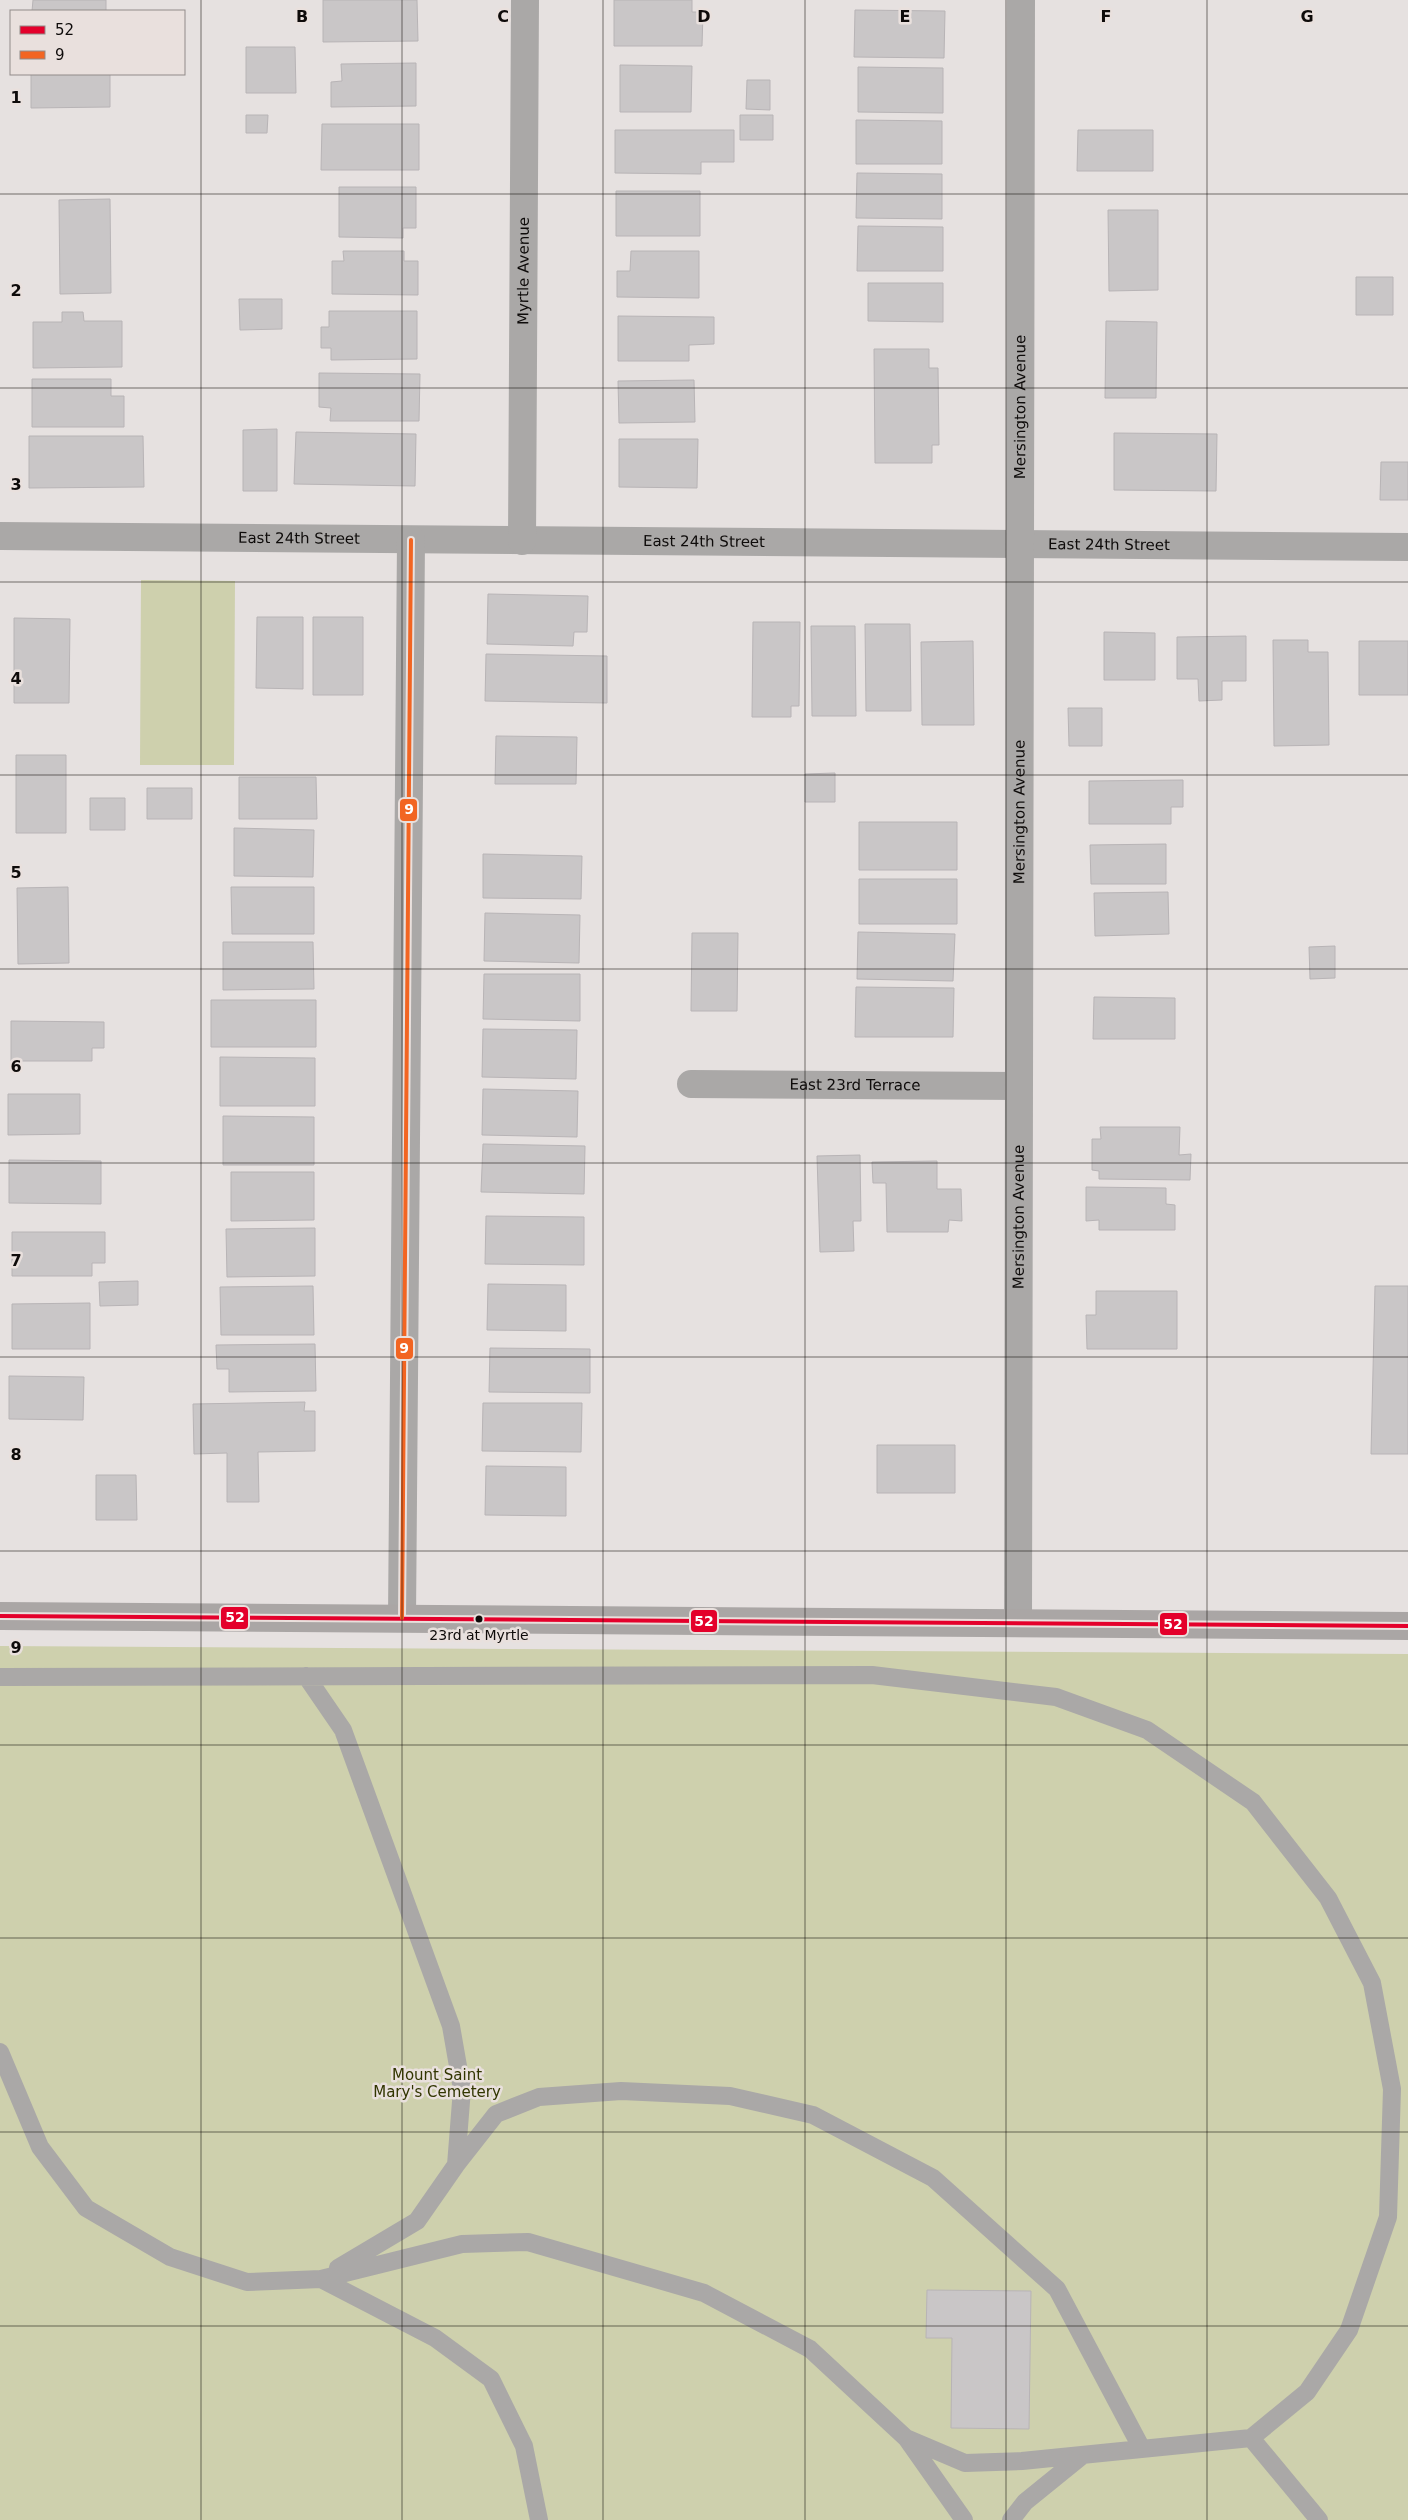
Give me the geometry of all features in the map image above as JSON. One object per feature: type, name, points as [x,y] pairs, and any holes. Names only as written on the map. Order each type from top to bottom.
[{"type":"main road","points":[[0,1616],[1408,1626]]},
{"type":"street","name":"Myrtle Avenue","points":[[522,541],[525,0]]},
{"type":"street","name":"Mersington Avenue","points":[[1018,1623],[1021,0]]},
{"type":"street","name":"East 24th Street","points":[[0,536],[1408,547]]},
{"type":"street","points":[[402,1618],[411,540]]},
{"type":"street","name":"East 23rd Terrace","points":[[691,1084],[1018,1086]]},
{"type":"lane","points":[[0,1677],[872,1675],[1056,1697],[1147,1730],[1253,1802],[1328,1898],[1372,1983],[1392,2089],[1388,2217],[1349,2330],[1307,2392],[1251,2438],[1022,2461],[965,2463],[906,2438]]},
{"type":"lane","points":[[306,1676],[342,1730],[451,2026],[462,2089],[456,2165]]},
{"type":"lane","points":[[0,2052],[40,2147],[86,2208],[170,2257],[247,2282],[321,2279],[462,2244],[528,2242],[704,2293],[810,2349],[906,2438],[964,2520]]},
{"type":"lane","points":[[321,2279],[417,2221],[456,2165],[496,2114],[539,2097],[621,2091],[730,2096],[813,2114],[933,2178],[1057,2288],[1142,2449]]},
{"type":"lane","points":[[321,2279],[435,2338],[491,2379],[524,2446],[539,2520]]},
{"type":"lane","points":[[1251,2438],[1319,2520]]},
{"type":"lane","points":[[1011,2520],[1025,2502],[1083,2455]]},
{"type":"green space","points":[[141,580],[235,581],[234,765],[140,765]]},
{"type":"green space","name":"Mount Saint Mary's Cemetery","points":[[0,1646],[1408,1654],[1408,2520],[0,2520]]},
{"type":"building","points":[[33,0],[106,0],[106,10],[32,10]]},
{"type":"building","points":[[323,0],[417,0],[418,41],[323,42]]},
{"type":"building","points":[[614,0],[692,0],[692,12],[703,12],[702,46],[614,46]]},
{"type":"building","points":[[855,10],[945,11],[944,58],[854,57]]},
{"type":"building","points":[[246,47],[295,47],[296,93],[246,93]]},
{"type":"building","points":[[416,63],[416,106],[331,107],[331,82],[342,81],[341,64]]},
{"type":"building","points":[[620,65],[692,66],[691,112],[620,112]]},
{"type":"building","points":[[858,67],[943,68],[943,113],[858,112]]},
{"type":"building","points":[[31,75],[110,75],[110,107],[31,108]]},
{"type":"building","points":[[747,80],[770,80],[770,110],[746,109]]},
{"type":"building","points":[[246,115],[268,115],[267,133],[246,133]]},
{"type":"building","points":[[740,115],[773,115],[773,140],[740,140]]},
{"type":"building","points":[[856,120],[942,121],[942,164],[856,164]]},
{"type":"building","points":[[322,124],[419,124],[419,170],[321,170]]},
{"type":"building","points":[[615,130],[734,130],[734,162],[701,162],[701,174],[615,173]]},
{"type":"building","points":[[1078,130],[1153,130],[1153,171],[1077,171]]},
{"type":"building","points":[[857,173],[942,174],[942,219],[856,218]]},
{"type":"building","points":[[339,187],[416,187],[416,228],[403,228],[403,238],[339,237]]},
{"type":"building","points":[[616,191],[700,191],[700,236],[616,236]]},
{"type":"building","points":[[110,199],[111,293],[60,294],[59,200]]},
{"type":"building","points":[[1108,210],[1158,210],[1158,290],[1109,291]]},
{"type":"building","points":[[858,226],[943,227],[943,271],[857,271]]},
{"type":"building","points":[[343,251],[404,251],[404,261],[418,261],[418,295],[332,294],[332,261],[344,261]]},
{"type":"building","points":[[631,251],[699,251],[699,298],[617,297],[617,271],[630,271]]},
{"type":"building","points":[[1356,277],[1393,277],[1393,315],[1356,315]]},
{"type":"building","points":[[868,283],[943,283],[943,322],[868,321]]},
{"type":"building","points":[[239,299],[282,299],[282,329],[240,330]]},
{"type":"building","points":[[329,311],[417,311],[417,359],[331,360],[331,348],[321,348],[321,327],[329,327]]},
{"type":"building","points":[[62,312],[83,312],[84,321],[122,321],[122,367],[33,368],[33,322],[62,322]]},
{"type":"building","points":[[618,316],[714,317],[714,344],[689,345],[689,361],[618,361]]},
{"type":"building","points":[[1106,321],[1157,322],[1156,398],[1105,398]]},
{"type":"building","points":[[874,349],[929,349],[929,368],[938,368],[939,445],[932,445],[932,463],[875,463]]},
{"type":"building","points":[[319,373],[420,374],[419,421],[330,421],[331,408],[319,407]]},
{"type":"building","points":[[32,379],[111,379],[111,396],[124,396],[124,427],[32,427]]},
{"type":"building","points":[[694,380],[695,422],[619,423],[618,381]]},
{"type":"building","points":[[277,429],[277,491],[243,491],[243,430]]},
{"type":"building","points":[[296,432],[416,434],[415,486],[294,484]]},
{"type":"building","points":[[1114,433],[1217,434],[1216,491],[1114,490]]},
{"type":"building","points":[[29,436],[143,436],[144,487],[29,488]]},
{"type":"building","points":[[619,439],[698,439],[697,488],[619,487]]},
{"type":"building","points":[[1381,462],[1408,462],[1408,500],[1380,500]]},
{"type":"building","points":[[488,594],[588,596],[587,632],[574,632],[573,646],[487,644]]},
{"type":"building","points":[[257,617],[303,617],[303,689],[256,688]]},
{"type":"building","points":[[313,617],[363,617],[363,695],[313,695]]},
{"type":"building","points":[[14,618],[70,619],[69,703],[14,703]]},
{"type":"building","points":[[753,622],[800,622],[799,706],[791,706],[791,717],[752,717]]},
{"type":"building","points":[[865,624],[910,624],[911,711],[866,711]]},
{"type":"building","points":[[811,626],[855,626],[856,716],[812,716]]},
{"type":"building","points":[[1104,632],[1155,633],[1155,680],[1104,680]]},
{"type":"building","points":[[1246,636],[1246,681],[1222,681],[1222,700],[1199,701],[1198,679],[1177,679],[1177,637]]},
{"type":"building","points":[[1273,640],[1308,640],[1308,652],[1328,652],[1329,745],[1274,746]]},
{"type":"building","points":[[973,641],[974,725],[922,725],[921,642]]},
{"type":"building","points":[[1359,641],[1408,641],[1408,695],[1359,695]]},
{"type":"building","points":[[486,654],[607,656],[607,703],[485,701]]},
{"type":"building","points":[[1068,708],[1102,708],[1102,746],[1069,746]]},
{"type":"building","points":[[496,736],[577,737],[576,784],[495,784]]},
{"type":"building","points":[[16,755],[66,755],[66,833],[16,833]]},
{"type":"building","points":[[835,773],[835,802],[805,802],[805,774]]},
{"type":"building","points":[[239,777],[316,777],[317,819],[239,819]]},
{"type":"building","points":[[1183,780],[1183,807],[1171,807],[1171,824],[1089,824],[1089,781]]},
{"type":"building","points":[[147,788],[192,788],[192,819],[147,819]]},
{"type":"building","points":[[90,798],[125,798],[125,830],[90,830]]},
{"type":"building","points":[[859,822],[957,822],[957,870],[859,870]]},
{"type":"building","points":[[234,828],[314,830],[313,877],[234,876]]},
{"type":"building","points":[[1166,844],[1166,884],[1091,884],[1090,845]]},
{"type":"building","points":[[483,854],[582,856],[581,899],[483,898]]},
{"type":"building","points":[[859,879],[957,879],[957,924],[859,924]]},
{"type":"building","points":[[68,887],[69,963],[18,964],[17,888]]},
{"type":"building","points":[[231,887],[314,887],[314,934],[232,934]]},
{"type":"building","points":[[1168,892],[1169,934],[1095,936],[1094,893]]},
{"type":"building","points":[[485,913],[580,915],[579,963],[484,961]]},
{"type":"building","points":[[858,932],[955,934],[953,981],[857,979]]},
{"type":"building","points":[[692,933],[738,933],[737,1011],[691,1011]]},
{"type":"building","points":[[223,942],[313,942],[314,989],[223,990]]},
{"type":"building","points":[[1335,946],[1335,978],[1310,979],[1309,947]]},
{"type":"building","points":[[484,974],[580,974],[580,1021],[483,1019]]},
{"type":"building","points":[[856,987],[954,988],[953,1037],[855,1037]]},
{"type":"building","points":[[1094,997],[1175,998],[1175,1039],[1093,1039]]},
{"type":"building","points":[[211,1000],[316,1000],[316,1047],[211,1047]]},
{"type":"building","points":[[11,1021],[104,1022],[104,1048],[92,1048],[92,1061],[11,1061]]},
{"type":"building","points":[[483,1029],[577,1030],[576,1079],[482,1077]]},
{"type":"building","points":[[220,1057],[315,1058],[315,1106],[220,1106]]},
{"type":"building","points":[[483,1089],[578,1091],[577,1137],[482,1135]]},
{"type":"building","points":[[8,1094],[80,1094],[80,1134],[8,1135]]},
{"type":"building","points":[[223,1116],[314,1117],[314,1165],[223,1165]]},
{"type":"building","points":[[1100,1127],[1180,1127],[1179,1155],[1191,1154],[1190,1180],[1099,1179],[1099,1171],[1092,1170],[1092,1139],[1101,1139]]},
{"type":"building","points":[[483,1144],[585,1146],[584,1194],[481,1192]]},
{"type":"building","points":[[860,1155],[861,1221],[853,1221],[854,1251],[820,1252],[817,1156]]},
{"type":"building","points":[[9,1160],[101,1161],[101,1204],[9,1203]]},
{"type":"building","points":[[937,1161],[937,1189],[961,1189],[962,1221],[949,1220],[948,1232],[887,1232],[886,1183],[873,1183],[872,1162]]},
{"type":"building","points":[[231,1172],[314,1172],[314,1220],[231,1221]]},
{"type":"building","points":[[1086,1187],[1166,1188],[1166,1204],[1175,1205],[1175,1230],[1099,1230],[1099,1220],[1086,1221]]},
{"type":"building","points":[[486,1216],[584,1217],[584,1265],[485,1264]]},
{"type":"building","points":[[315,1228],[315,1276],[227,1277],[226,1229]]},
{"type":"building","points":[[12,1232],[105,1232],[105,1263],[92,1263],[92,1276],[12,1276]]},
{"type":"building","points":[[138,1281],[138,1305],[100,1306],[99,1282]]},
{"type":"building","points":[[488,1284],[566,1285],[566,1331],[487,1330]]},
{"type":"building","points":[[313,1286],[314,1335],[221,1335],[220,1287]]},
{"type":"building","points":[[1375,1286],[1408,1286],[1408,1454],[1371,1454]]},
{"type":"building","points":[[1096,1291],[1177,1291],[1177,1349],[1087,1349],[1086,1315],[1096,1315]]},
{"type":"building","points":[[90,1303],[90,1349],[12,1349],[12,1304]]},
{"type":"building","points":[[315,1344],[316,1391],[229,1392],[229,1369],[217,1369],[216,1345]]},
{"type":"building","points":[[490,1348],[590,1349],[590,1393],[489,1392]]},
{"type":"building","points":[[9,1376],[84,1377],[83,1420],[9,1419]]},
{"type":"building","points":[[305,1402],[304,1411],[315,1411],[315,1451],[258,1452],[259,1502],[227,1502],[227,1453],[194,1454],[193,1404]]},
{"type":"building","points":[[483,1403],[582,1403],[581,1452],[482,1451]]},
{"type":"building","points":[[877,1445],[955,1445],[955,1493],[877,1493]]},
{"type":"building","points":[[486,1466],[566,1467],[566,1516],[485,1515]]},
{"type":"building","points":[[96,1475],[136,1475],[137,1520],[96,1520]]},
{"type":"building","points":[[927,2290],[1031,2291],[1029,2429],[951,2428],[952,2338],[926,2338]]},
{"type":"transit line","name":"9","points":[[402,1618],[411,540]]},
{"type":"transit line","name":"52","points":[[0,1616],[1408,1626]]},
{"type":"place","name":"23rd at Myrtle","points":[[479,1619]]}]
